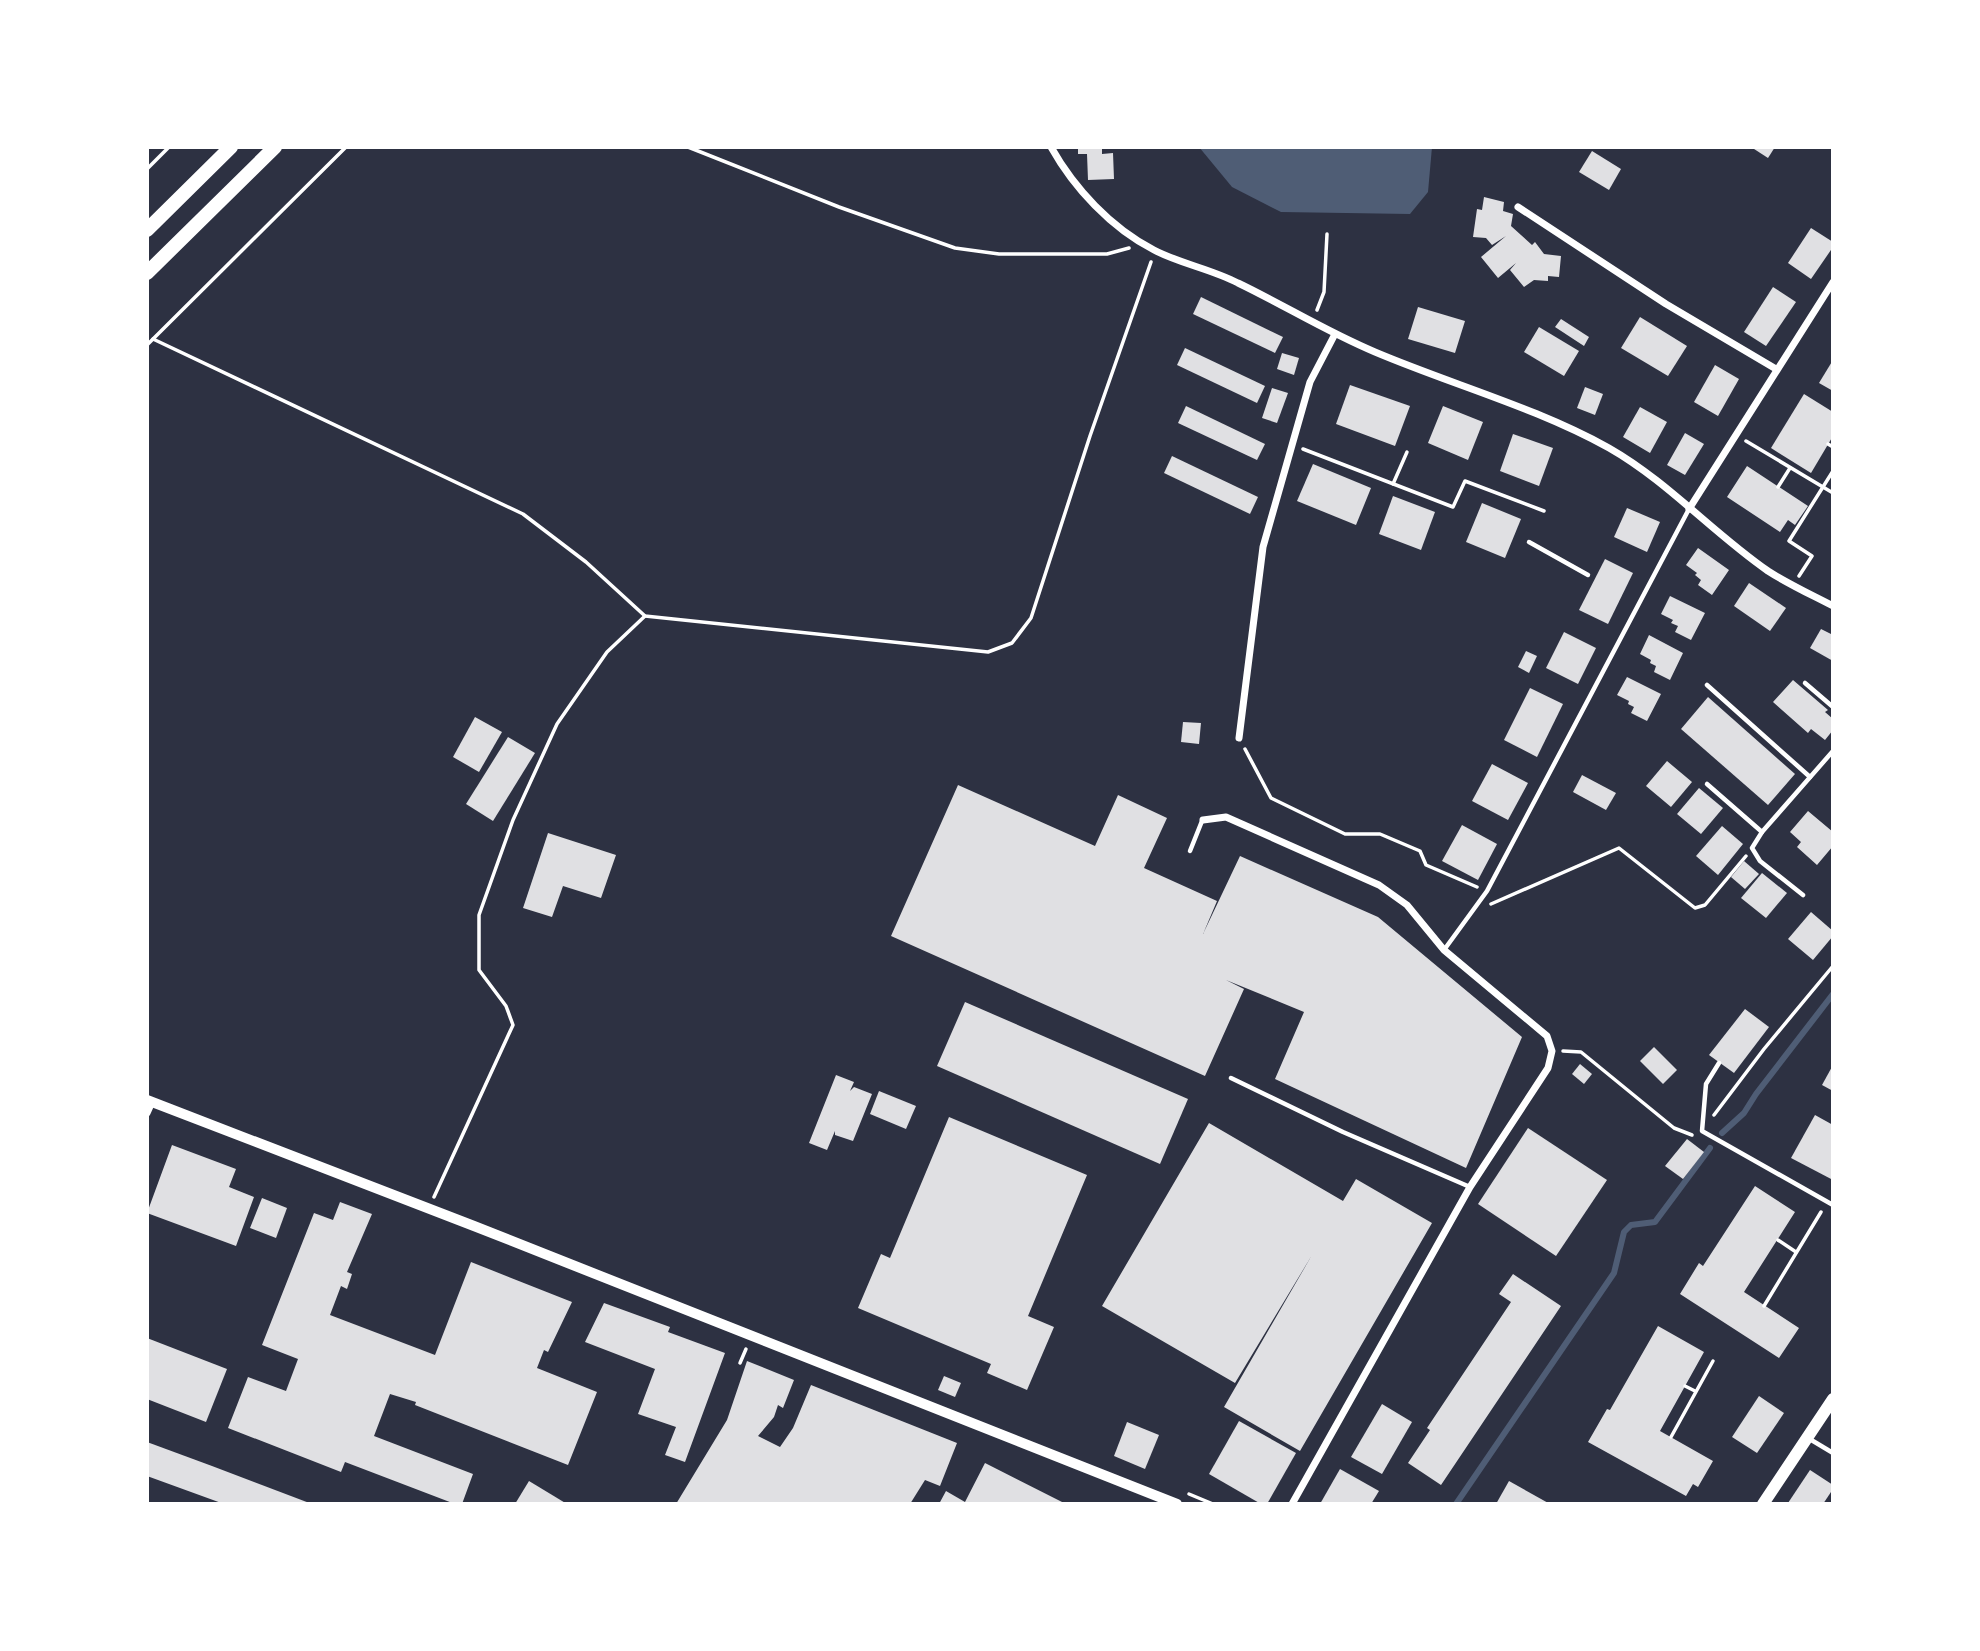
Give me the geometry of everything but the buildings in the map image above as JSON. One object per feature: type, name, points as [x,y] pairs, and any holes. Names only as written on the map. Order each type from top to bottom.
[{"type":"highway","points":[[147,230],[231,147]]},
{"type":"highway","points":[[147,273],[275,147]]},
{"type":"main road","points":[[1763,1504],[1833,1399]]},
{"type":"street","points":[[1051,147],[1065,172],[1084,195],[1109,218],[1155,251],[1235,281],[1375,352],[1512,402],[1606,447],[1638,465],[1769,572],[1833,606]]},
{"type":"street","points":[[1518,207],[1666,304],[1776,369]]},
{"type":"street","points":[[1689,509],[1833,282]]},
{"type":"street","points":[[1239,738],[1263,547],[1310,382],[1335,334]]},
{"type":"street","points":[[1203,820],[1226,817],[1379,885],[1407,905],[1444,950],[1547,1036],[1552,1051],[1548,1068],[1470,1186],[1292,1504]]},
{"type":"street","points":[[147,1113],[150,1101],[474,1226],[1160,1501],[1177,1504]]},
{"type":"lane","points":[[1444,950],[1487,891],[1689,509]]},
{"type":"lane","points":[[1529,542],[1588,575]]},
{"type":"lane","points":[[1805,683],[1833,707]]},
{"type":"lane","points":[[1707,685],[1810,777]]},
{"type":"lane","points":[[1802,895],[1760,861],[1752,848],[1762,832],[1833,751]]},
{"type":"lane","points":[[1707,784],[1762,832]]},
{"type":"lane","points":[[1190,851],[1203,820]]},
{"type":"lane","points":[[1719,1063],[1706,1084],[1702,1131],[1830,1203]]},
{"type":"lane","points":[[1231,1078],[1343,1132],[1470,1186]]},
{"type":"lane","points":[[1807,1437],[1833,1453]]},
{"type":"path","points":[[147,169],[169,147]]},
{"type":"path","points":[[147,345],[346,147]]},
{"type":"path","points":[[688,147],[839,207],[955,248],[999,254],[1107,254],[1144,244]]},
{"type":"path","points":[[1312,322],[1324,292],[1327,233]]},
{"type":"path","points":[[153,339],[523,514],[586,562],[645,616],[988,652],[1012,643],[1031,618],[1094,424],[1155,251]]},
{"type":"path","points":[[1735,435],[1833,493]]},
{"type":"path","points":[[1292,445],[1453,507],[1465,481],[1544,511]]},
{"type":"path","points":[[1394,484],[1407,452]]},
{"type":"path","points":[[1778,487],[1790,468]]},
{"type":"path","points":[[1793,585],[1812,556],[1788,541],[1833,471]]},
{"type":"path","points":[[443,1178],[513,1025],[506,1006],[479,970],[479,915],[513,820],[557,724],[607,652],[645,616]]},
{"type":"path","points":[[1239,738],[1271,798],[1345,834],[1380,834],[1400,842],[1420,851],[1426,864],[1487,891]]},
{"type":"path","points":[[1470,914],[1619,848],[1695,908],[1705,905],[1752,848]]},
{"type":"path","points":[[1552,1051],[1581,1052],[1674,1128],[1694,1135],[1702,1131],[1764,1049],[1833,966]]},
{"type":"path","points":[[1764,1306],[1796,1252],[1830,1203]]},
{"type":"path","points":[[1777,1240],[1796,1252]]},
{"type":"path","points":[[740,1363],[747,1347]]},
{"type":"path","points":[[1671,1437],[1713,1361]]},
{"type":"path","points":[[1685,1386],[1695,1391]]},
{"type":"water","points":[[1199,147],[1432,147],[1428,192],[1410,214],[1281,212],[1232,187]]},
{"type":"waterway","points":[[1722,1133],[1744,1113],[1833,994]]},
{"type":"waterway","points":[[1456,1504],[1614,1273],[1624,1232],[1631,1225],[1655,1222],[1710,1148]]}]
